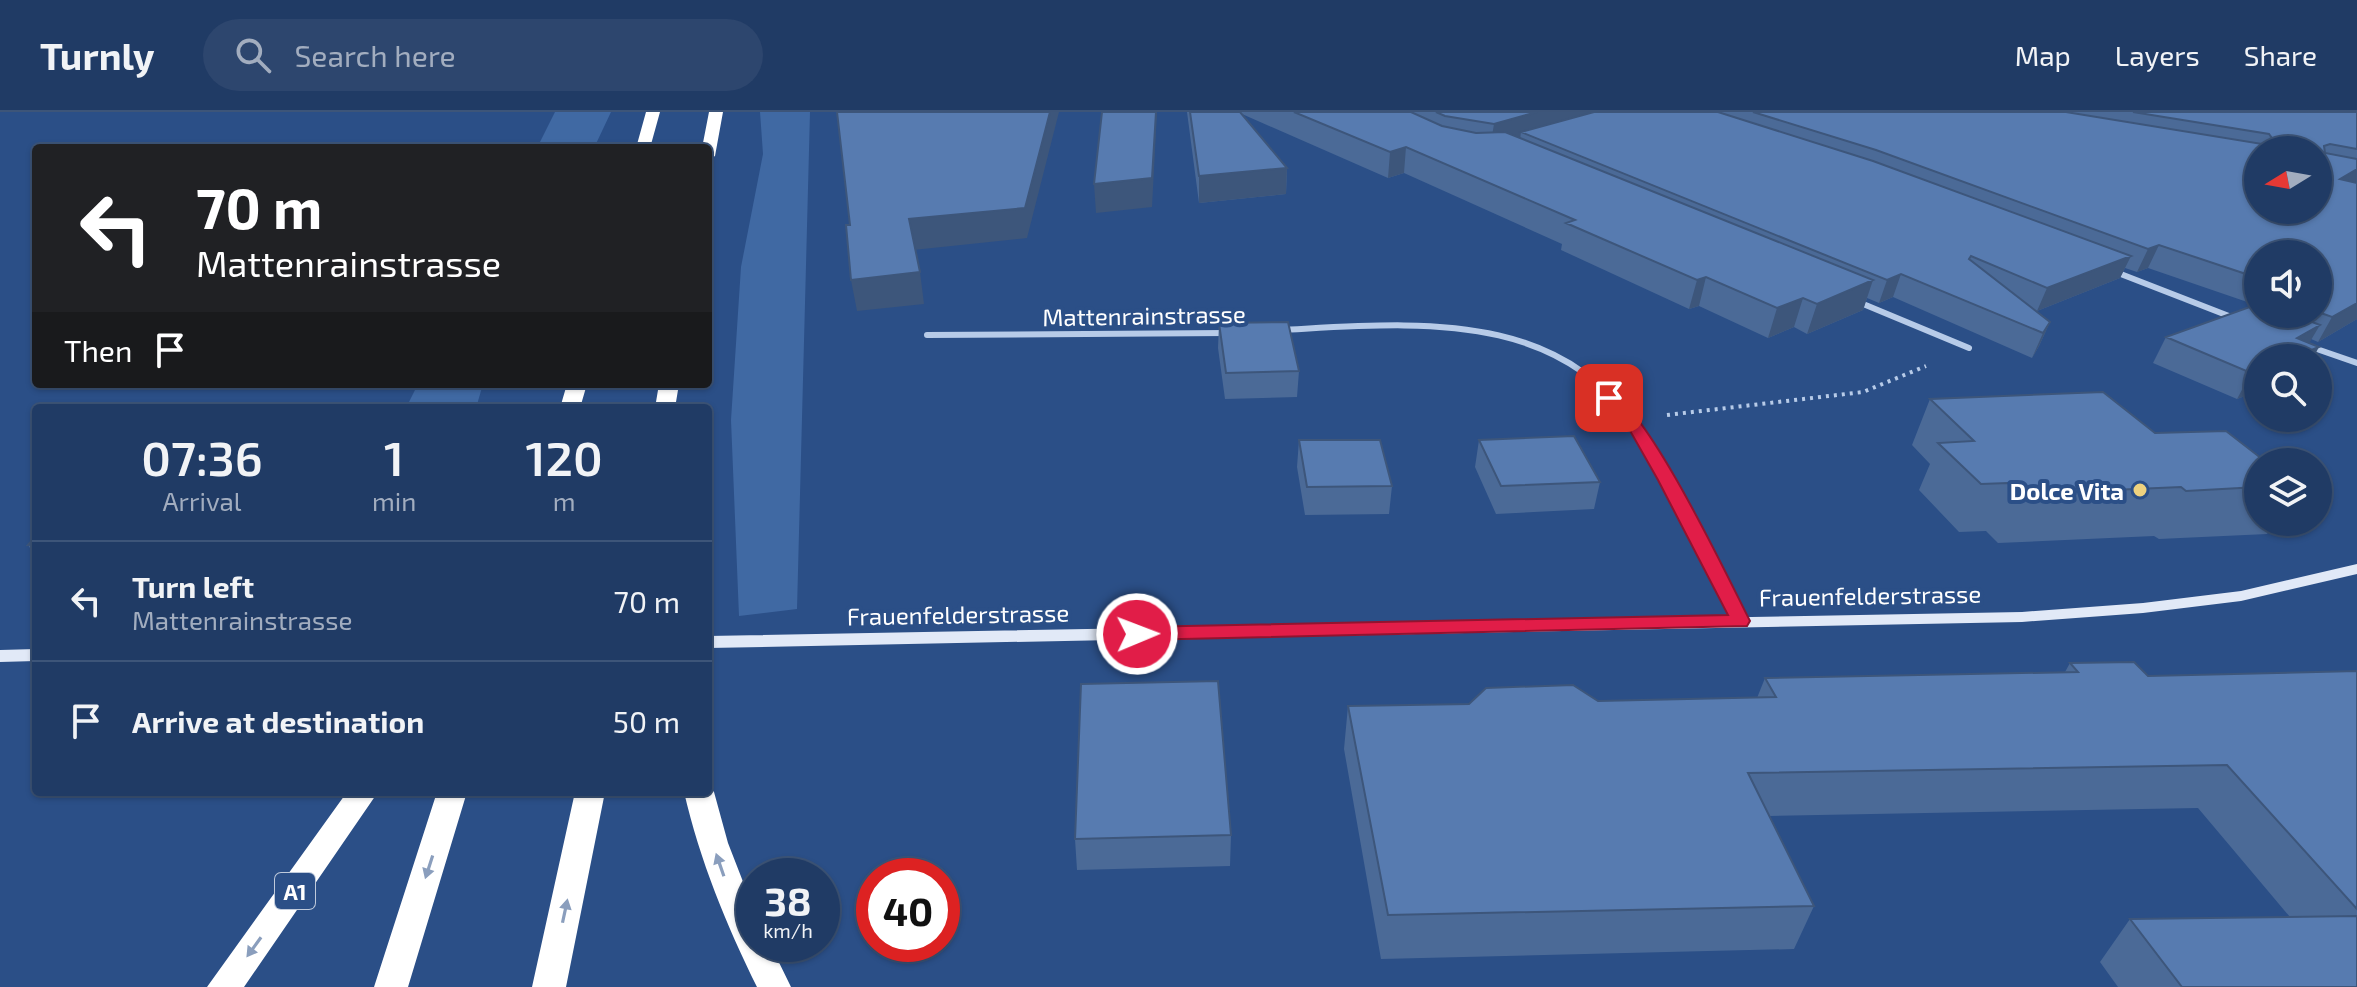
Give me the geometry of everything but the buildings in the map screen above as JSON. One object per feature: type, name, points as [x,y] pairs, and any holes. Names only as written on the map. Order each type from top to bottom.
[{"type":"highway","points":[[644,144],[653,112]]},
{"type":"highway","points":[[710,144],[716,112]]},
{"type":"highway","name":"A1","points":[[224,987],[360,796]]},
{"type":"highway","points":[[391,987],[451,796]]},
{"type":"highway","points":[[549,987],[589,796]]},
{"type":"highway","points":[[700,796],[712,841],[738,913],[774,987]]},
{"type":"street","points":[[2099,266],[2243,321]]},
{"type":"street","points":[[1852,299],[1969,348]]},
{"type":"street","name":"Mattenrainstrasse","points":[[1277,330],[1402,323],[1447,325],[1485,332],[1536,349],[1589,378],[1630,417],[1741,621]]},
{"type":"street","name":"Mattenrainstrasse","points":[[927,335],[1230,333]]},
{"type":"street","points":[[2300,343],[2357,363]]},
{"type":"street","name":"Frauenfelderstrasse","points":[[712,642],[2022,617],[2143,608],[2241,596],[2357,569]]},
{"type":"street","points":[[0,656],[32,655]]},
{"type":"path","points":[[1630,417],[1863,392],[1969,348]]},
{"type":"shaded area","points":[[555,112],[611,112],[596,144],[539,144]]},
{"type":"shaded area","points":[[760,112],[810,112],[797,609],[739,616],[731,420],[741,267],[763,154]]},
{"type":"shaded area","points":[[416,388],[482,388],[477,404],[408,404]]},
{"type":"place","name":"Dolce Vita","points":[[2140,490]]},
{"type":"route","points":[[1137,634],[1741,621],[1630,417],[1609,398]]}]
